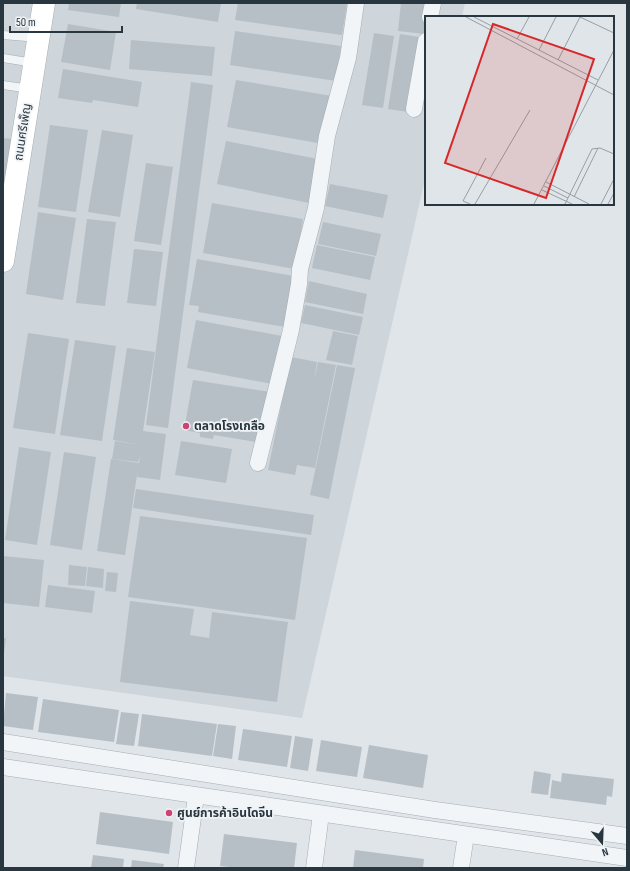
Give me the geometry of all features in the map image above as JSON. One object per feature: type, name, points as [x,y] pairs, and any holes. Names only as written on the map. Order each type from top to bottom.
[{"type":"main road","name":"ถนนศรีเพ็ญ","points":[[3,261],[44,3]]},
{"type":"street","points":[[258,463],[291,330],[300,284],[300,269],[316,208],[327,136],[348,58],[356,3]]},
{"type":"street","points":[[430,16],[433,3]]},
{"type":"street","points":[[414,109],[425,47]]},
{"type":"street","points":[[3,742],[435,810],[627,836]]},
{"type":"street","points":[[3,767],[627,858]]},
{"type":"street","points":[[186,868],[196,796]]},
{"type":"street","points":[[314,868],[321,814]]},
{"type":"street","points":[[462,868],[466,835]]},
{"type":"lane","points":[[3,34],[38,38]]},
{"type":"lane","points":[[3,58],[34,63]]},
{"type":"lane","points":[[3,85],[30,89]]},
{"type":"shaded area","name":"ตลาดโรงเกลือ","points":[[3,3],[465,3],[462,16],[425,16],[425,179],[302,718],[3,676]]},
{"type":"building","points":[[69,3],[121,3],[119,17],[68,10]]},
{"type":"building","points":[[137,3],[221,3],[218,22],[136,9]]},
{"type":"building","points":[[238,3],[347,3],[342,35],[235,20]]},
{"type":"building","points":[[401,3],[428,3],[427,16],[425,16],[425,34],[398,31]]},
{"type":"building","points":[[68,24],[116,32],[110,70],[61,62]]},
{"type":"building","points":[[235,31],[341,46],[336,81],[230,65]]},
{"type":"building","points":[[374,33],[394,36],[383,108],[362,105]]},
{"type":"building","points":[[400,34],[419,37],[408,112],[388,109]]},
{"type":"building","points":[[131,40],[215,47],[212,76],[129,69]]},
{"type":"building","points":[[63,69],[142,82],[138,107],[93,100],[92,103],[58,98]]},
{"type":"building","points":[[236,80],[332,96],[323,144],[227,127]]},
{"type":"building","points":[[191,82],[213,85],[168,428],[146,425]]},
{"type":"building","points":[[50,125],[88,130],[76,212],[38,207]]},
{"type":"building","points":[[102,130],[133,135],[120,217],[88,212]]},
{"type":"building","points":[[3,138],[12,139],[3,192]]},
{"type":"building","points":[[226,141],[318,159],[309,203],[217,184]]},
{"type":"building","points":[[146,163],[173,167],[161,245],[134,241]]},
{"type":"building","points":[[330,184],[388,195],[383,218],[325,206]]},
{"type":"building","points":[[212,203],[303,219],[295,269],[203,253]]},
{"type":"building","points":[[38,212],[76,218],[63,300],[26,294]]},
{"type":"building","points":[[87,219],[116,222],[105,306],[76,303]]},
{"type":"building","points":[[323,222],[381,234],[376,256],[318,244]]},
{"type":"building","points":[[317,245],[375,257],[370,280],[312,268]]},
{"type":"building","points":[[134,249],[163,252],[156,306],[127,303]]},
{"type":"building","points":[[197,259],[294,276],[285,327],[198,312],[199,306],[189,305]]},
{"type":"building","points":[[309,281],[367,294],[363,314],[305,302]]},
{"type":"building","points":[[305,305],[363,317],[359,335],[301,323]]},
{"type":"building","points":[[196,320],[282,336],[272,384],[187,368]]},
{"type":"building","points":[[333,331],[358,336],[352,365],[326,360]]},
{"type":"building","points":[[28,333],[69,339],[55,434],[13,428]]},
{"type":"building","points":[[75,340],[116,346],[102,441],[60,435]]},
{"type":"building","points":[[127,348],[155,352],[143,431],[166,434],[160,480],[137,477],[138,468],[125,555],[97,551],[111,459],[139,463],[140,456],[138,462],[112,459],[115,441],[141,445],[113,440]]},
{"type":"building","points":[[291,357],[317,362],[314,381],[318,362],[336,365],[315,468],[297,465],[295,475],[268,470]]},
{"type":"building","points":[[337,365],[355,368],[329,499],[310,495]]},
{"type":"building","points":[[193,380],[271,392],[262,443],[214,435],[213,439],[200,437],[200,433],[184,430]]},
{"type":"building","points":[[181,441],[232,449],[226,483],[175,475]]},
{"type":"building","points":[[19,447],[51,452],[37,545],[5,540]]},
{"type":"building","points":[[64,452],[96,457],[82,550],[50,545]]},
{"type":"building","points":[[136,489],[314,515],[311,535],[133,508]]},
{"type":"building","points":[[140,516],[307,538],[295,620],[128,597]]},
{"type":"building","points":[[3,556],[44,560],[39,607],[3,603]]},
{"type":"building","points":[[69,565],[87,567],[85,586],[68,585]]},
{"type":"building","points":[[88,567],[104,569],[103,588],[86,586]]},
{"type":"building","points":[[107,572],[118,573],[116,592],[105,591]]},
{"type":"building","points":[[48,585],[95,591],[92,613],[45,607]]},
{"type":"building","points":[[130,601],[194,609],[190,635],[209,638],[212,612],[288,622],[277,702],[120,682]]},
{"type":"building","points":[[3,638],[6,638],[4,653],[3,653]]},
{"type":"building","points":[[6,693],[38,697],[33,730],[3,726]]},
{"type":"building","points":[[43,699],[119,710],[114,742],[38,732]]},
{"type":"building","points":[[121,712],[139,714],[134,746],[116,744]]},
{"type":"building","points":[[142,714],[217,724],[212,756],[138,746]]},
{"type":"building","points":[[218,724],[236,726],[232,759],[213,756]]},
{"type":"building","points":[[243,729],[292,736],[287,767],[238,760]]},
{"type":"building","points":[[295,736],[313,739],[308,771],[290,768]]},
{"type":"building","points":[[321,740],[362,747],[357,777],[316,771]]},
{"type":"building","points":[[369,745],[428,755],[423,788],[363,778]]},
{"type":"building","points":[[534,771],[551,774],[548,795],[531,793]]},
{"type":"building","points":[[562,773],[614,779],[612,797],[607,796],[606,805],[550,798],[552,780],[561,782]]},
{"type":"building","points":[[100,812],[173,822],[169,854],[96,844]]},
{"type":"building","points":[[224,834],[297,843],[294,868],[240,868],[220,866]]},
{"type":"building","points":[[355,850],[424,859],[423,868],[353,868]]},
{"type":"building","points":[[93,855],[124,859],[123,868],[91,868]]},
{"type":"building","points":[[132,860],[164,864],[163,868],[131,868]]},
{"type":"place","name":"ตลาดโรงเกลือ","points":[[186,426]]},
{"type":"place","name":"ศูนย์การค้าอินโดจีน","points":[[169,813]]}]
